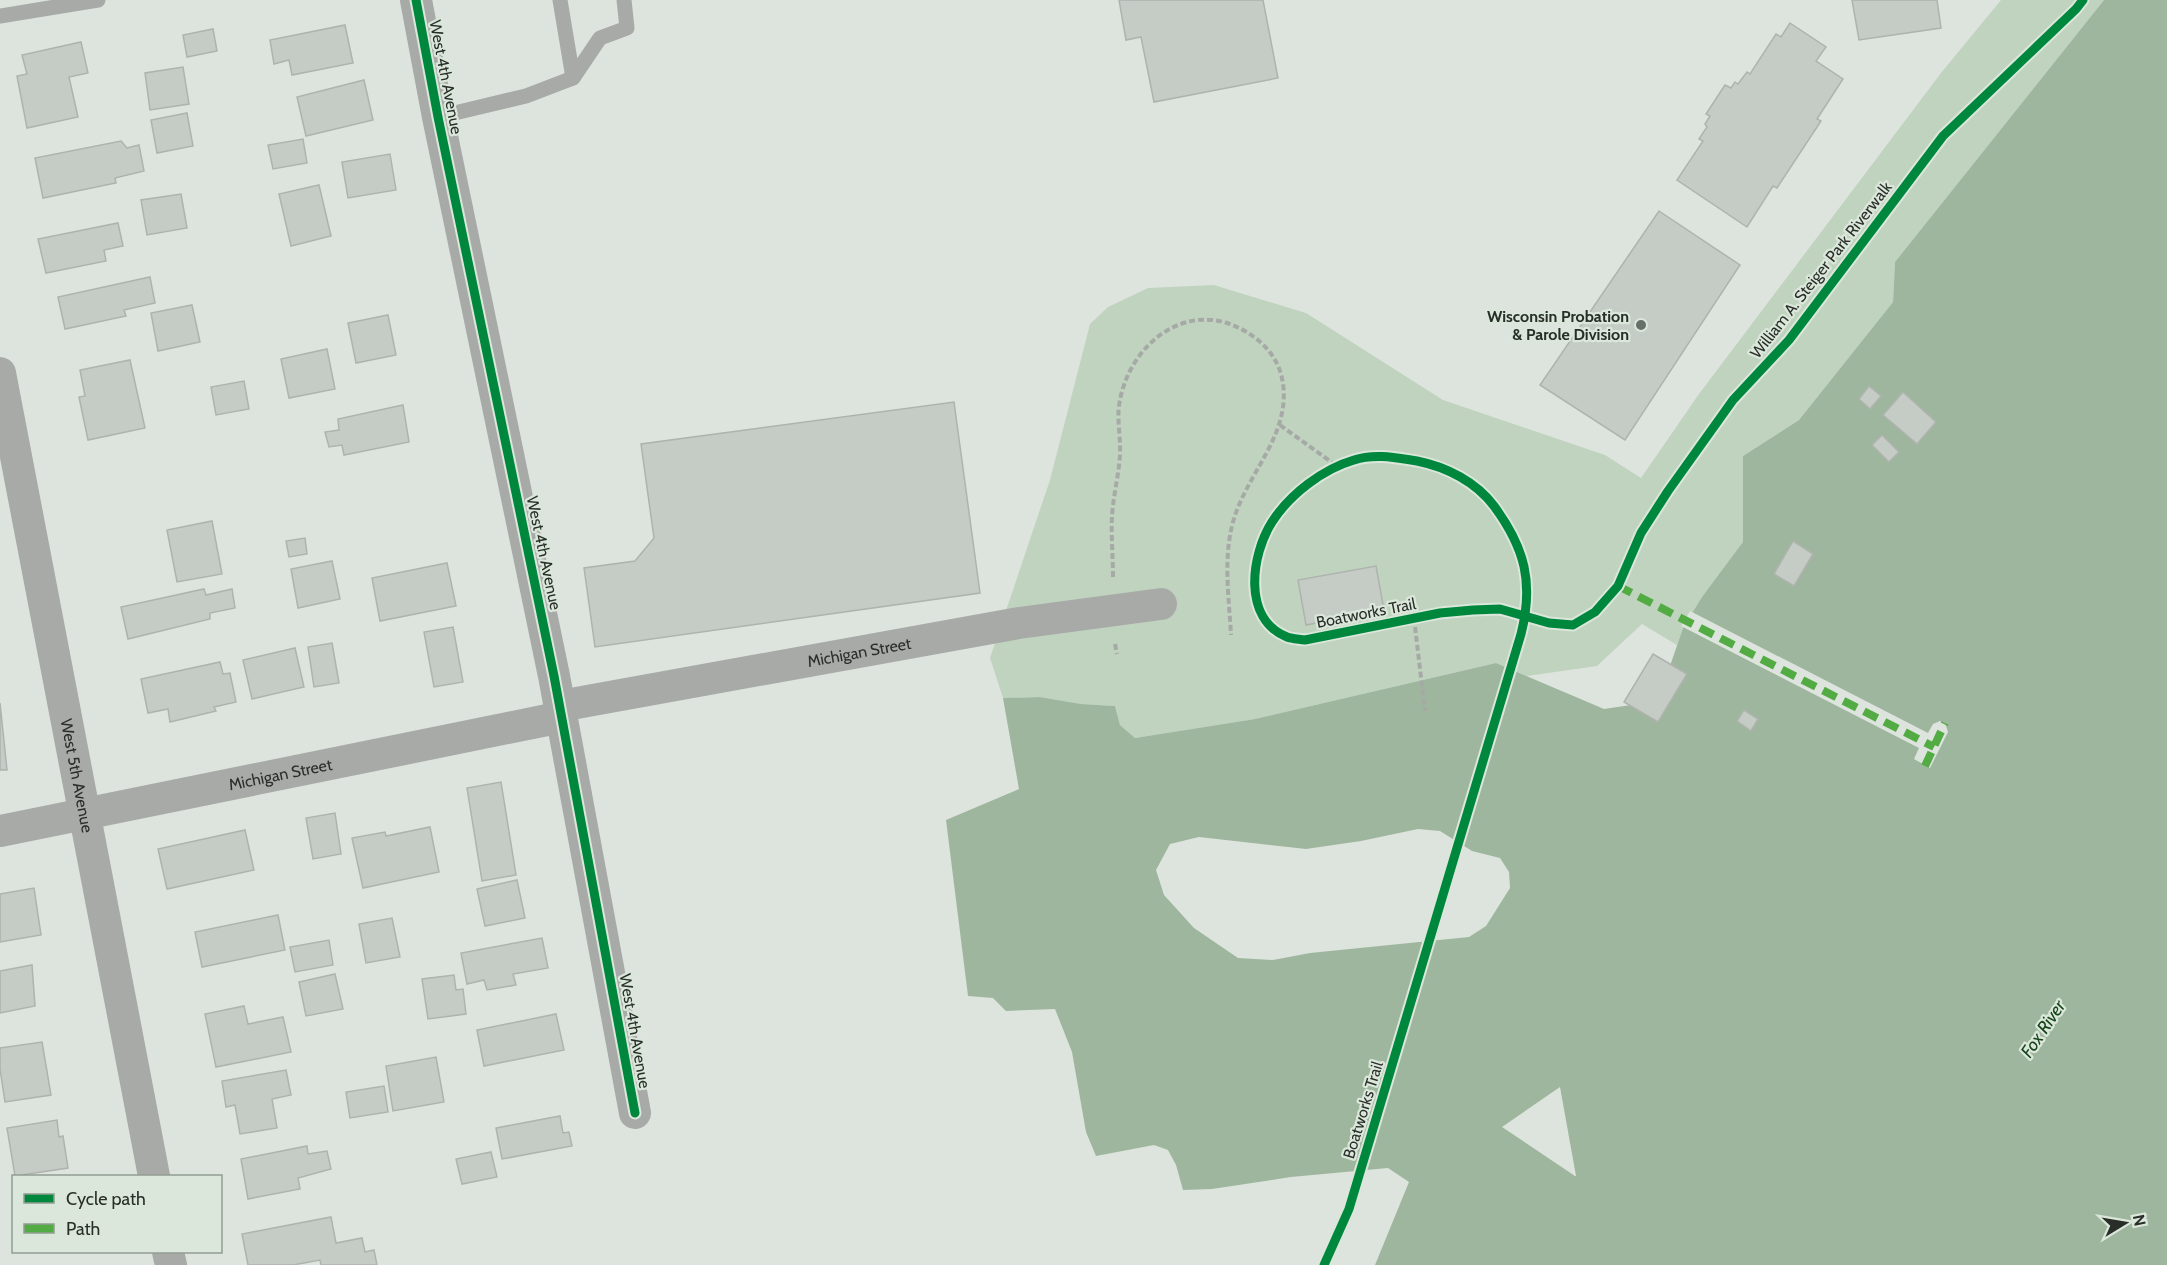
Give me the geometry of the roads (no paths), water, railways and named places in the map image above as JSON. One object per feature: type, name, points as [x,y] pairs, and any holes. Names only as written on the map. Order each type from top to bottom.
[{"type":"street","name":"West 4th Avenue","points":[[416,0],[561,712],[635,1113]]},
{"type":"street","name":"West 5th Avenue","points":[[0,373],[154,1175]]},
{"type":"street","name":"Michigan Street","points":[[0,831],[85,815],[561,712],[1007,625],[1161,604]]},
{"type":"lane","points":[[0,16],[98,0]]},
{"type":"lane","points":[[560,0],[573,78]]},
{"type":"lane","points":[[438,117],[526,96],[573,78],[600,38],[627,28],[624,0]]},
{"type":"water","name":"Fox River","points":[[2104,0],[2167,0],[2167,1265],[1375,1265],[1409,1182],[1388,1168],[1291,1177],[1212,1189],[1183,1190],[1176,1165],[1168,1150],[1154,1145],[1096,1156],[1086,1132],[1072,1052],[1055,1009],[1006,1011],[993,998],[968,996],[946,820],[1019,789],[1003,698],[1040,697],[1081,704],[1115,706],[1120,725],[1135,738],[1255,719],[1496,663],[1604,709],[1631,705],[1670,666],[1683,628],[1702,597],[1743,542],[1743,456],[1799,420],[1893,302],[1895,262]],"holes":[[[1418,829],[1440,831],[1472,851],[1500,858],[1509,872],[1510,888],[1486,926],[1469,937],[1310,953],[1273,960],[1238,958],[1194,928],[1164,895],[1156,870],[1170,844],[1199,837],[1306,849]],[[1560,1087],[1576,1176],[1502,1127]]]},
{"type":"place","name":"Wisconsin Probation & Parole Division","points":[[1641,325]]}]
